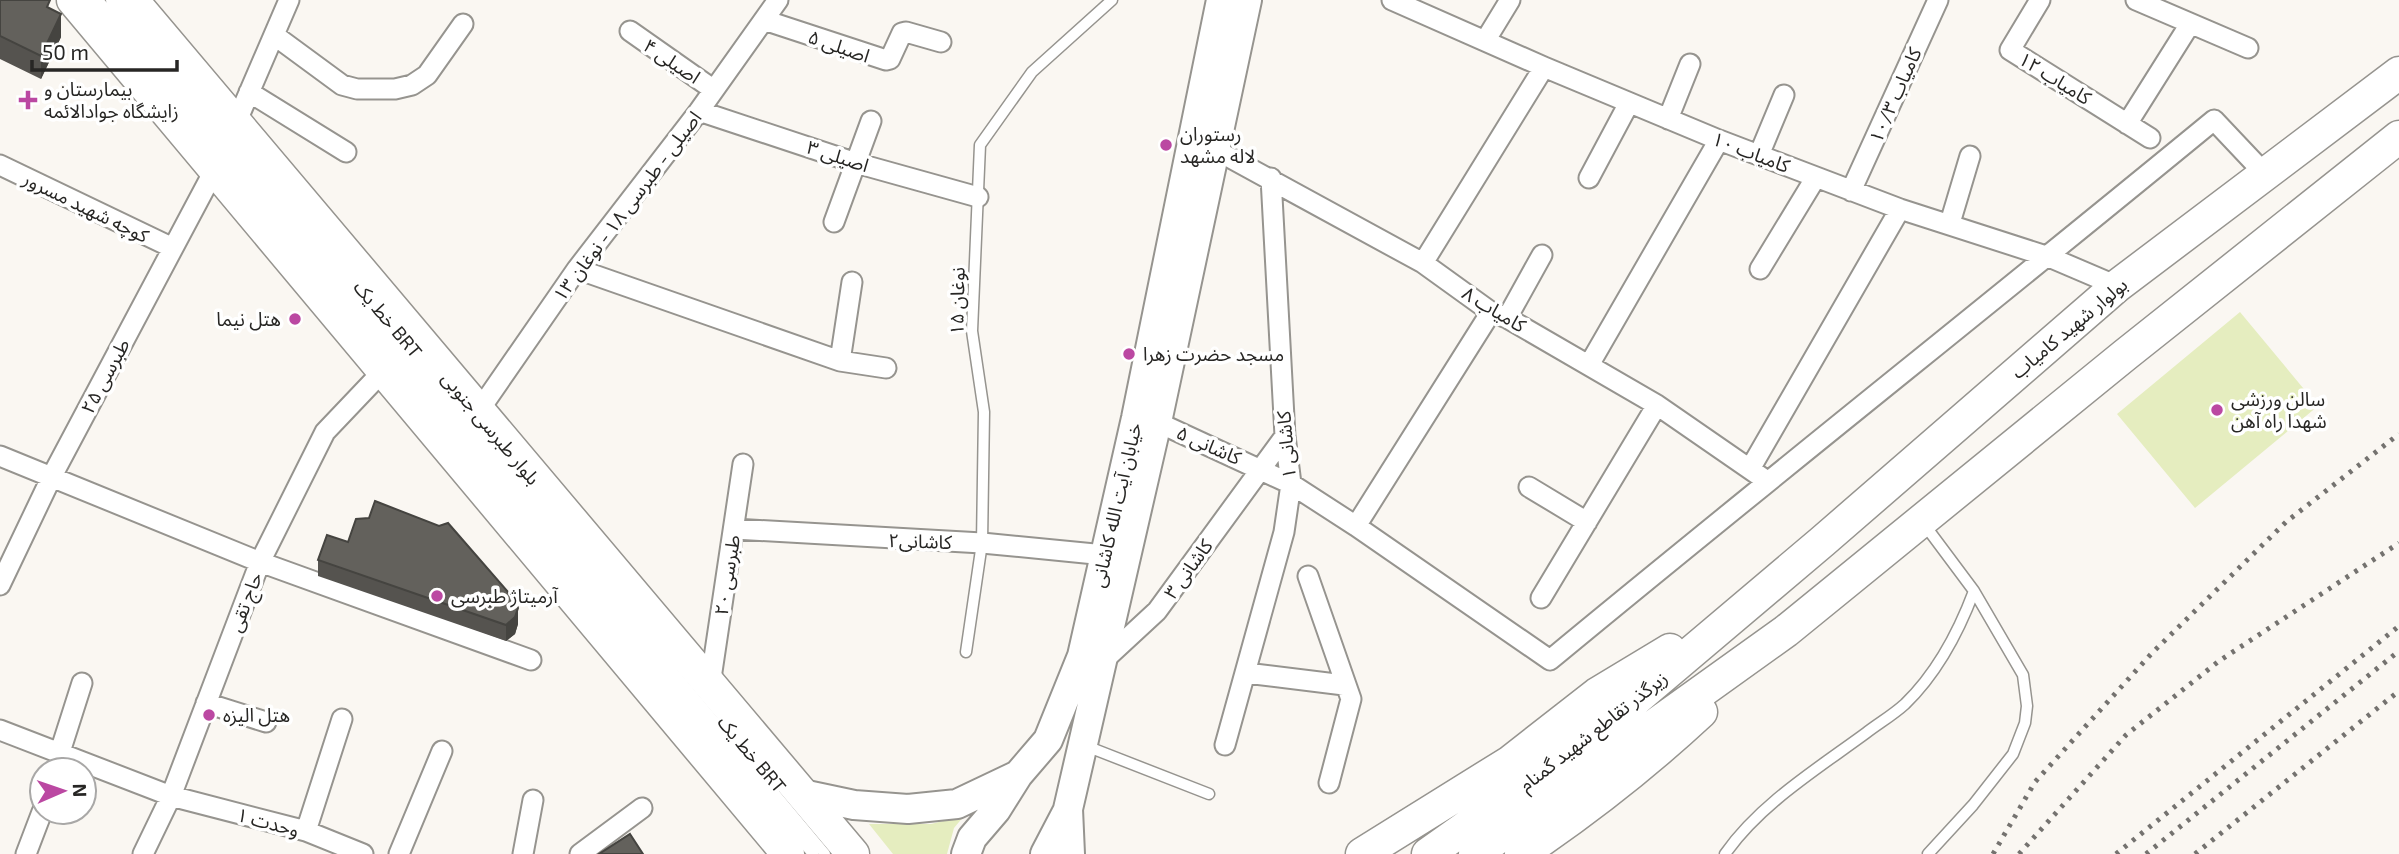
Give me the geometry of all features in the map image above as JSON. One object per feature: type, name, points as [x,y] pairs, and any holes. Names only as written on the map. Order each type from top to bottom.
[{"type":"main road","points":[[73,0],[788,854]]},
{"type":"main road","name":"بلوار طبرسی جنوبی","points":[[132,0],[853,854]]},
{"type":"main road","name":"خیابان آیت الله کاشانی","points":[[802,794],[854,805],[908,808],[957,804],[1018,775],[1048,740],[1082,656],[1136,418],[1221,0]]},
{"type":"main road","name":"خیابان آیت الله کاشانی","points":[[1070,854],[1068,809],[1157,422],[1247,0]]},
{"type":"main road","name":"بولوار شهید کامیاب","points":[[1752,600],[2117,286],[2399,73]]},
{"type":"main road","points":[[1521,854],[1565,824],[1655,754],[1786,631],[2399,137]]},
{"type":"main road","points":[[1362,854],[1510,762],[1597,694],[1752,600]]},
{"type":"main road","name":"زیرگذر تقاطع شهید گمنام","points":[[1428,854],[1531,781],[1616,716],[1752,600]]},
{"type":"main road","name":"زیرگذر تقاطع شهید گمنام","points":[[1475,854],[1786,631]]},
{"type":"main road","points":[[966,854],[972,838],[996,810],[1018,775]]},
{"type":"main road","points":[[1045,854],[1068,809]]},
{"type":"main road","points":[[1535,854],[1565,824]]},
{"type":"street","points":[[236,123],[289,0]]},
{"type":"street","name":"اصیلی - طبرسی ۱۸ - نوغان ۱۳","points":[[478,412],[577,269],[699,111],[778,0]]},
{"type":"street","name":"کامیاب ۱۰","points":[[1392,0],[1719,140],[1900,209],[2049,257],[2117,286]]},
{"type":"street","points":[[1485,41],[1510,0]]},
{"type":"street","name":"کامیاب ۱۰/۳","points":[[1851,191],[1938,0]]},
{"type":"street","name":"کامیاب ۱۲","points":[[2040,0],[2010,50],[2150,138]]},
{"type":"street","points":[[2136,0],[2248,48]]},
{"type":"street","name":"اصیلی ۵","points":[[764,20],[881,60],[890,59],[902,33],[941,42]]},
{"type":"street","points":[[274,35],[342,85],[356,89],[395,89],[412,85],[427,75],[463,24]]},
{"type":"street","points":[[2127,124],[2190,24]]},
{"type":"street","name":"اصیلی ۴","points":[[629,32],[714,90]]},
{"type":"street","points":[[1668,119],[1690,64]]},
{"type":"street","points":[[1423,263],[1544,67]]},
{"type":"street","points":[[249,92],[345,152]]},
{"type":"street","points":[[1759,155],[1784,95]]},
{"type":"street","points":[[1590,178],[1629,103]]},
{"type":"street","name":"اصیلی ۳","points":[[699,111],[856,163],[978,197]]},
{"type":"street","points":[[1767,481],[2049,257],[2214,120],[2265,174]]},
{"type":"street","points":[[834,222],[871,121]]},
{"type":"street","points":[[1589,365],[1719,140]]},
{"type":"street","name":"کامیاب ۸","points":[[1214,149],[1423,263],[1499,315],[1657,405],[1767,481]]},
{"type":"street","points":[[1950,223],[1970,156]]},
{"type":"street","name":"کوچه شهید مسرور","points":[[0,165],[173,248]]},
{"type":"street","name":"طبرسی ۲۵","points":[[0,585],[52,476],[215,169]]},
{"type":"street","points":[[1760,269],[1816,177]]},
{"type":"street","name":"کاشانی ۱","points":[[1225,745],[1284,532],[1291,484],[1284,436],[1271,178]]},
{"type":"street","points":[[1750,469],[1900,209]]},
{"type":"street","points":[[1356,526],[1542,255]]},
{"type":"street","points":[[577,269],[840,361],[886,368]]},
{"type":"street","points":[[840,361],[852,282]]},
{"type":"street","name":"حاج تقی","points":[[143,854],[171,796],[260,562],[325,432],[383,371]]},
{"type":"street","points":[[1541,598],[1657,405]]},
{"type":"street","name":"کاشانی ۵","points":[[1157,422],[1291,484],[1550,660],[1767,481]]},
{"type":"street","name":"کاشانی ۳","points":[[1104,660],[1157,611],[1284,436]]},
{"type":"street","points":[[0,456],[260,562],[531,660]]},
{"type":"street","name":"طبرسی ۲۰","points":[[710,685],[743,464]]},
{"type":"street","points":[[1529,487],[1587,522]]},
{"type":"street","name":"کاشانی۲","points":[[734,529],[982,543],[1105,555]]},
{"type":"street","points":[[1308,576],[1351,699],[1329,783]]},
{"type":"street","points":[[1246,673],[1345,685]]},
{"type":"street","points":[[62,756],[82,683]]},
{"type":"street","points":[[206,703],[266,722]]},
{"type":"street","points":[[306,831],[342,719]]},
{"type":"street","name":"وحدت ۱","points":[[0,730],[55,756]]},
{"type":"street","points":[[399,854],[442,751]]},
{"type":"street","name":"وحدت ۱","points":[[98,771],[171,796],[306,831],[363,854]]},
{"type":"street","points":[[523,854],[533,800]]},
{"type":"street","points":[[580,854],[642,808]]},
{"type":"street","points":[[26,854],[37,826]]},
{"type":"lane","name":"خط یک BRT","points":[[97,0],[813,854]]},
{"type":"lane","name":"خط یک BRT","points":[[111,0],[825,854]]},
{"type":"lane","name":"نوغان ۱۵","points":[[966,652],[982,543],[984,412],[972,331],[980,145],[1032,72],[1112,0]]},
{"type":"lane","points":[[1922,520],[1974,591],[2023,675],[2027,706],[2025,723],[2013,754],[1973,805],[1928,854]]},
{"type":"lane","points":[[1725,854],[1735,839],[1787,791],[1905,704],[1943,657],[1974,591]]},
{"type":"lane","points":[[1083,745],[1209,794]]},
{"type":"green space","name":"سالن ورزشی شهدا راه آهن","points":[[2240,312],[2318,406],[2195,508],[2117,414]]},
{"type":"green space","points":[[964,816],[954,828],[947,854],[893,854],[869,824],[931,824]]},
{"type":"building","points":[[0,0],[50,0],[47,7],[61,14],[41,56],[0,36]]},
{"type":"building","name":"آرمیتاژ طبرسی","points":[[375,501],[439,526],[448,523],[515,600],[518,608],[515,617],[506,625],[318,560],[327,535],[348,542],[356,519],[369,518]]},
{"type":"building","points":[[630,834],[643,854],[599,854]]},
{"type":"railway","points":[[1993,854],[2035,782],[2152,653],[2286,522],[2399,434]]},
{"type":"railway","points":[[2019,854],[2126,735],[2219,661],[2399,543]]},
{"type":"railway","points":[[2116,854],[2399,626]]},
{"type":"railway","points":[[2146,854],[2399,651]]},
{"type":"railway","points":[[2195,854],[2399,691]]},
{"type":"place","name":"بیمارستان و زایشگاه جوادالائمه","points":[[28,100]]},
{"type":"place","name":"رستوران لاله مشهد","points":[[1166,145]]},
{"type":"place","name":"هتل نیما","points":[[295,319]]},
{"type":"place","name":"مسجد حضرت زهرا","points":[[1129,354]]},
{"type":"place","name":"سالن ورزشی شهدا راه آهن","points":[[2217,410]]},
{"type":"place","name":"آرمیتاژ طبرسی","points":[[437,596]]},
{"type":"place","name":"هتل الیزه","points":[[209,715]]}]
